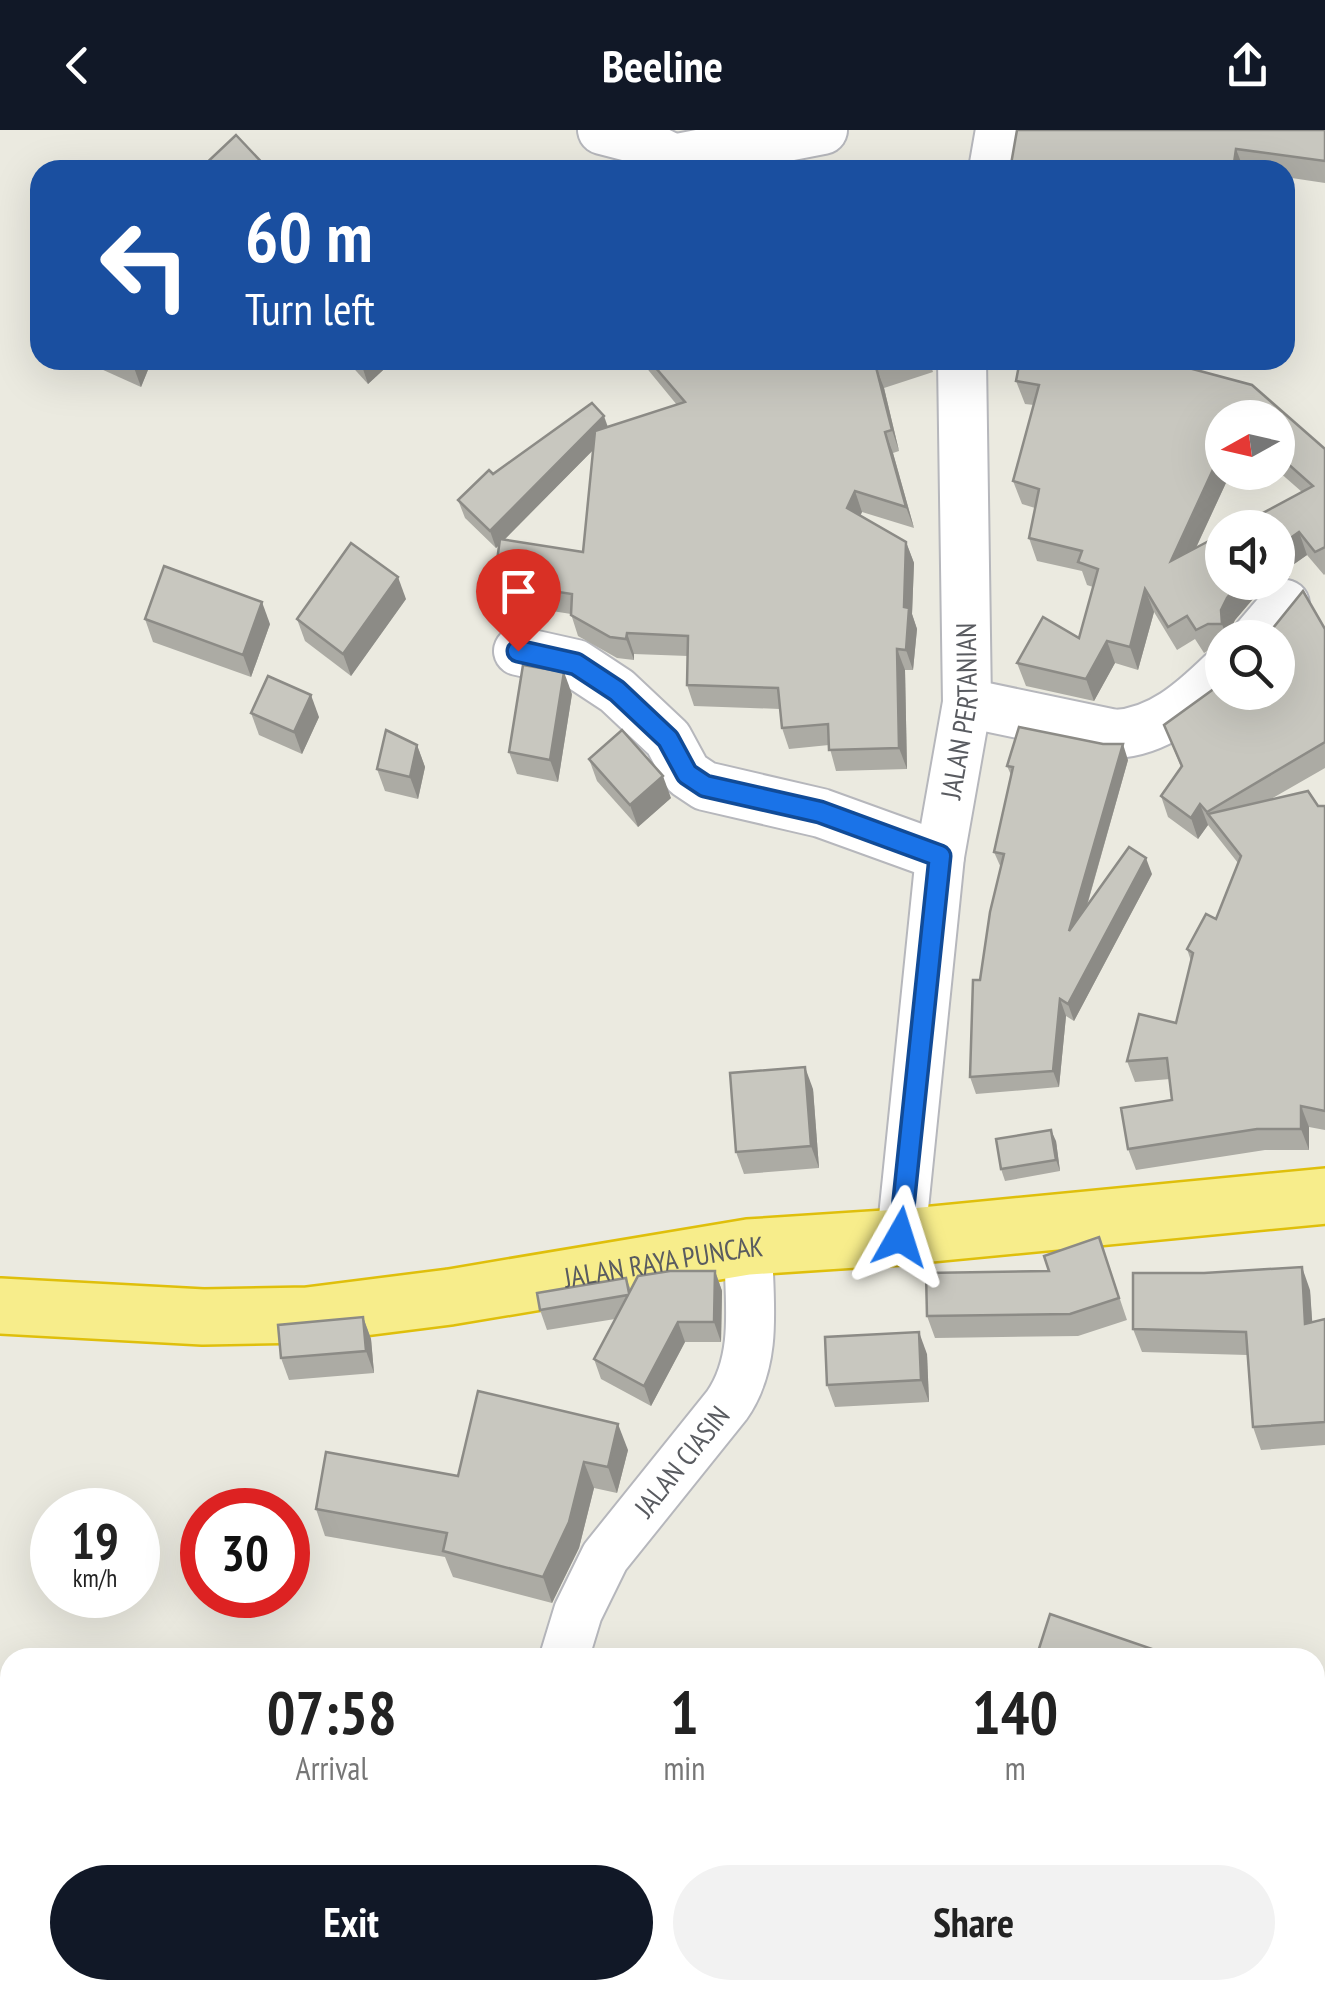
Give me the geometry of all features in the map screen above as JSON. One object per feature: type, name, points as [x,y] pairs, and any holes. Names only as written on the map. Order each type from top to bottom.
[{"type":"highway","name":"JALAN RAYA PUNCAK","points":[[0,1306],[203,1317],[308,1315],[450,1297],[748,1247],[900,1237],[1325,1196]]},
{"type":"street","points":[[602,130],[629,137],[674,160]]},
{"type":"street","points":[[704,160],[823,130]]},
{"type":"street","points":[[995,160],[1000,130]]},
{"type":"street","name":"JALAN PERTANIAN","points":[[900,1237],[940,856],[967,703],[961,370]]},
{"type":"street","points":[[518,651],[576,664],[617,691],[668,739],[687,774],[705,786],[820,812],[940,856]]},
{"type":"street","points":[[967,703],[1115,734],[1133,734],[1160,722],[1205,690]]},
{"type":"street","name":"JALAN CIASIN","points":[[567,1648],[578,1612],[604,1557],[739,1385],[748,1352],[748,1247]]},
{"type":"building","points":[[1017,130],[1325,130],[1325,161],[1236,149],[1234,160],[1012,160]]},
{"type":"building","points":[[236,135],[260,160],[210,160]]},
{"type":"building","points":[[658,370],[877,370],[892,430],[885,432],[906,507],[855,491],[847,508],[906,542],[906,650],[897,649],[899,748],[829,750],[828,724],[782,728],[778,688],[687,685],[688,636],[627,633],[626,639],[610,637],[571,615],[572,594],[494,582],[500,539],[583,552],[595,431],[685,402]]},
{"type":"building","points":[[1018,370],[1196,370],[1252,385],[1269,400],[1205,400],[1205,487],[1171,561],[1205,543],[1205,600],[1226,600],[1222,620],[1205,620],[1205,626],[1196,630],[1187,616],[1168,627],[1145,589],[1130,647],[1107,641],[1086,679],[1017,663],[1043,617],[1079,638],[1098,569],[1078,562],[1082,551],[1029,538],[1039,489],[1013,481],[1039,385],[1016,381]]},
{"type":"building","points":[[592,403],[604,416],[490,531],[458,500],[489,470],[493,474]]},
{"type":"building","points":[[1295,423],[1325,449],[1325,547],[1315,552],[1299,532],[1295,535],[1295,510],[1268,510],[1313,486],[1295,470]]},
{"type":"building","points":[[351,543],[398,577],[343,654],[297,619]]},
{"type":"building","points":[[164,566],[262,602],[243,655],[145,619]]},
{"type":"building","points":[[1303,591],[1325,629],[1325,742],[1207,812],[1200,804],[1191,818],[1161,796],[1182,766],[1164,725],[1205,695],[1205,710],[1295,710],[1295,620],[1280,620]]},
{"type":"building","points":[[523,665],[564,672],[550,760],[509,752]]},
{"type":"building","points":[[268,676],[311,695],[294,732],[251,713]]},
{"type":"building","points":[[1019,727],[1103,744],[1123,744],[1069,931],[1129,847],[1146,858],[1068,1004],[1060,999],[1053,1071],[970,1077],[973,980],[980,980],[1004,854],[994,852],[1013,767],[1007,766]]},
{"type":"building","points":[[386,730],[417,745],[410,777],[377,769]]},
{"type":"building","points":[[622,730],[663,776],[630,805],[589,759]]},
{"type":"building","points":[[1308,791],[1318,806],[1325,806],[1325,1111],[1301,1106],[1301,1129],[1257,1129],[1128,1149],[1121,1108],[1172,1100],[1167,1058],[1127,1061],[1139,1014],[1176,1023],[1193,953],[1187,949],[1206,914],[1216,919],[1241,856],[1208,814]]},
{"type":"building","points":[[805,1067],[811,1146],[736,1152],[730,1073]]},
{"type":"building","points":[[1051,1130],[1056,1160],[1001,1169],[996,1139]]},
{"type":"building","points":[[1099,1237],[1119,1298],[1070,1314],[927,1316],[926,1273],[1049,1271],[1044,1256]]},
{"type":"building","points":[[1302,1267],[1305,1324],[1325,1319],[1325,1422],[1253,1427],[1246,1332],[1133,1329],[1133,1273]]},
{"type":"building","points":[[715,1271],[714,1322],[678,1322],[644,1386],[594,1359],[628,1295],[540,1310],[537,1293],[626,1278],[629,1293],[638,1276]]},
{"type":"building","points":[[363,1317],[366,1351],[281,1358],[278,1325]]},
{"type":"building","points":[[919,1332],[921,1380],[827,1385],[825,1337]]},
{"type":"building","points":[[478,1391],[618,1424],[608,1467],[584,1462],[569,1522],[543,1577],[443,1551],[447,1533],[316,1509],[326,1452],[458,1476]]},
{"type":"building","points":[[1050,1614],[1149,1648],[1039,1648]]},
{"type":"route","points":[[518,651],[576,664],[617,691],[668,739],[687,774],[705,786],[820,812],[940,856],[900,1237]]}]
